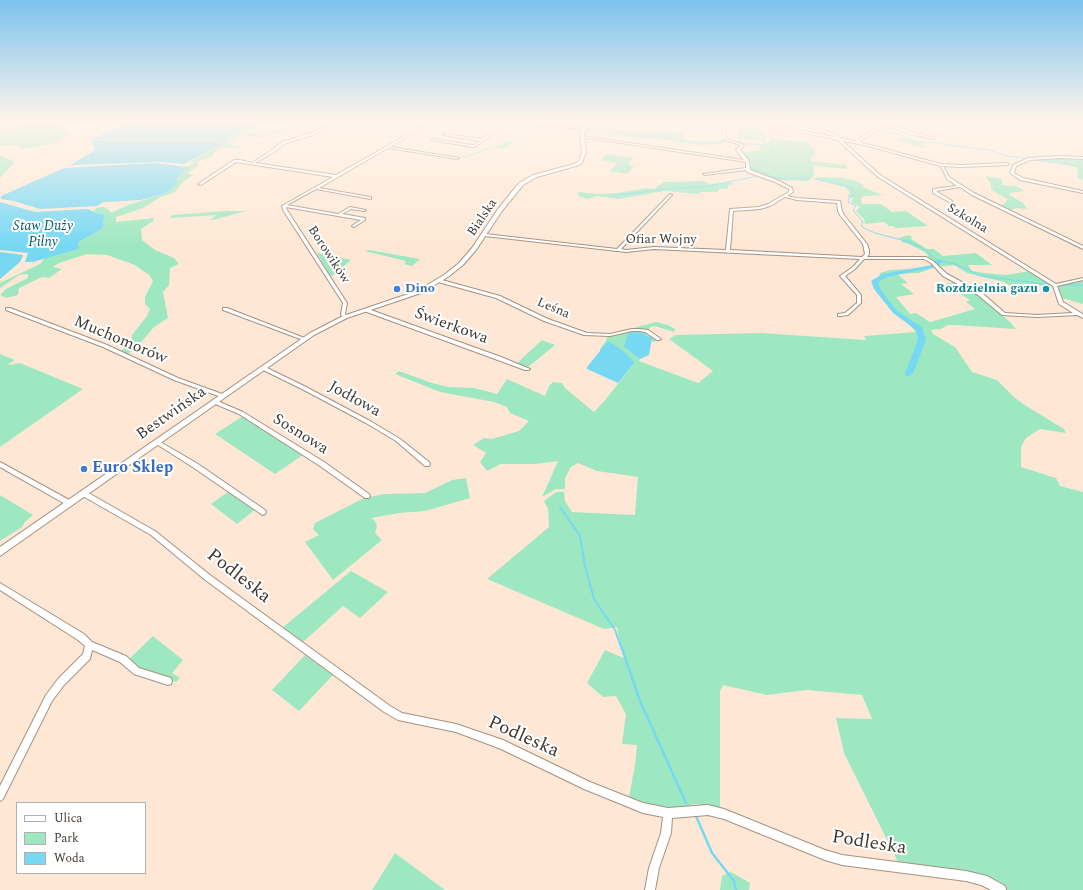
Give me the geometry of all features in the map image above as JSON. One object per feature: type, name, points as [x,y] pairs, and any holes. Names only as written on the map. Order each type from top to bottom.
[{"type":"street","points":[[200,184],[233,163]]},
{"type":"street","points":[[246,163],[335,176]]},
{"type":"street","points":[[284,206],[359,163]]},
{"type":"street","name":"Bialska","points":[[366,310],[410,296],[440,281],[461,264],[485,235],[500,210],[524,182],[535,176],[580,163]]},
{"type":"street","points":[[747,163],[747,169]]},
{"type":"street","name":"Szkolna","points":[[863,163],[879,176],[1055,285]]},
{"type":"street","points":[[933,163],[942,165],[1012,165],[1020,163]]},
{"type":"street","points":[[942,165],[948,178],[961,186],[997,206],[1083,248]]},
{"type":"street","points":[[1012,165],[1012,173],[1026,180],[1083,192]]},
{"type":"street","points":[[705,174],[747,169],[753,174],[789,187],[792,190],[785,196],[769,205],[759,208],[731,210],[728,252]]},
{"type":"street","points":[[951,202],[934,192],[934,190],[961,186]]},
{"type":"street","points":[[315,188],[370,198]]},
{"type":"street","points":[[618,250],[670,195]]},
{"type":"street","points":[[785,196],[797,199],[839,202],[842,215],[868,250],[867,254],[854,268],[842,276],[859,295],[859,303],[846,314],[840,315]]},
{"type":"street","points":[[284,206],[364,219],[354,226]]},
{"type":"street","name":"Borowików","points":[[284,206],[285,210],[345,303],[343,314],[346,317]]},
{"type":"street","points":[[339,214],[350,208],[364,210]]},
{"type":"street","name":"Ofiar Wojny","points":[[485,235],[635,251],[654,248],[862,258],[929,259],[945,275],[980,294],[1004,314],[1081,316]]},
{"type":"street","points":[[1081,316],[1061,303],[1055,285],[1083,279]]},
{"type":"street","name":"Leśna","points":[[440,281],[498,296],[546,320],[586,334],[610,335],[639,330],[646,331],[660,339]]},
{"type":"street","name":"Muchomorów","points":[[8,309],[105,346],[176,379],[223,396]]},
{"type":"street","points":[[225,309],[305,339]]},
{"type":"street","name":"Bestwińska","points":[[0,552],[305,339],[346,317],[366,310]]},
{"type":"street","name":"Świerkowa","points":[[366,310],[527,369]]},
{"type":"street","name":"Jodłowa","points":[[263,368],[368,422],[398,440],[428,464]]},
{"type":"street","name":"Sosnowa","points":[[215,402],[247,417],[322,464],[367,496]]},
{"type":"street","points":[[156,442],[196,466],[263,512]]},
{"type":"street","points":[[0,464],[69,503]]},
{"type":"street","name":"Podleska","points":[[84,493],[157,535],[207,578],[386,709],[401,717],[456,728],[504,745],[587,786],[643,808],[668,813],[708,810],[724,814],[825,855],[842,860],[966,876],[983,880],[1001,890]]},
{"type":"street","points":[[0,586],[82,637],[89,645],[124,658],[137,671],[168,681]]},
{"type":"street","points":[[0,796],[49,698],[61,682],[87,656],[89,645]]},
{"type":"street","points":[[650,890],[654,868],[666,833],[668,813]]},
{"type":"green space","points":[[0,163],[15,163],[0,178]]},
{"type":"green space","points":[[198,163],[198,166],[187,173],[193,175],[182,183],[175,192],[159,198],[143,208],[116,217],[116,222],[154,218],[153,221],[141,229],[142,240],[155,250],[174,258],[179,264],[170,268],[169,285],[163,292],[168,318],[154,327],[137,347],[127,355],[120,352],[131,341],[132,335],[147,316],[150,309],[145,304],[145,297],[153,281],[149,275],[135,265],[107,255],[87,254],[59,263],[53,267],[62,269],[49,278],[42,277],[19,288],[18,295],[6,298],[0,295],[6,289],[28,278],[28,274],[19,275],[0,288],[0,283],[40,264],[45,258],[75,250],[80,241],[99,231],[104,226],[101,214],[94,211],[96,208],[103,207],[108,209],[111,213],[128,205],[163,194],[178,180],[178,177],[186,167]]},
{"type":"green space","points":[[615,163],[629,163],[627,164],[634,166],[627,174],[609,171],[618,163]]},
{"type":"green space","points":[[748,163],[824,163],[846,165],[848,169],[814,166],[813,173],[815,175],[808,181],[774,180],[754,174],[748,169]]},
{"type":"green space","points":[[1050,163],[1083,163],[1083,180],[1077,178],[1077,167]]},
{"type":"green space","points":[[985,176],[1002,179],[1002,185],[1016,186],[1025,191],[1009,193],[1023,203],[1027,209],[1016,208],[1007,211],[998,206],[1004,204],[1008,199],[991,190],[991,184]]},
{"type":"green space","points":[[818,177],[844,178],[858,182],[864,186],[862,187],[883,195],[863,196],[861,199],[862,204],[881,204],[892,212],[906,211],[928,226],[896,228],[889,226],[884,222],[865,224],[864,219],[856,211],[860,207],[851,202],[853,198],[847,196],[850,194],[849,191],[844,187],[814,179]]},
{"type":"green space","points":[[703,181],[709,184],[729,182],[734,184],[729,185],[727,189],[719,189],[718,192],[702,192],[697,194],[665,191],[619,199],[597,196],[588,199],[580,197],[577,193],[617,193],[647,188],[654,189],[664,182]]},
{"type":"green space","points":[[246,211],[213,220],[210,220],[217,215],[170,218],[172,215]]},
{"type":"green space","points":[[909,235],[912,237],[911,239],[927,249],[934,249],[943,256],[976,253],[992,265],[968,265],[972,271],[1006,275],[1030,271],[1053,286],[1030,285],[1034,291],[1017,287],[1020,292],[1015,292],[1004,282],[967,273],[954,265],[938,267],[932,260],[927,258],[928,255],[925,252],[909,244],[901,242],[903,240],[898,238]]},
{"type":"green space","points":[[369,250],[420,259],[412,266],[404,264],[406,261],[365,251]]},
{"type":"green space","points":[[317,253],[351,260],[331,277]]},
{"type":"green space","points":[[933,265],[935,267],[919,273],[897,274],[908,283],[901,284],[914,294],[896,297],[910,314],[916,313],[930,322],[975,309],[966,302],[970,300],[945,284],[954,282],[978,294],[1010,322],[1016,329],[948,325],[941,329],[931,330],[933,334],[955,347],[972,372],[997,380],[1023,404],[1064,429],[1066,433],[1040,429],[1026,438],[1021,447],[1021,467],[1056,478],[1060,486],[1083,492],[1083,890],[1007,890],[988,880],[899,864],[844,753],[836,718],[872,719],[862,695],[807,690],[767,695],[723,685],[720,691],[720,807],[696,804],[673,809],[652,806],[629,797],[637,745],[622,744],[626,714],[616,696],[603,697],[587,683],[605,650],[626,659],[619,639],[617,627],[604,629],[487,579],[549,527],[548,509],[544,501],[556,492],[564,492],[565,501],[572,512],[635,515],[638,477],[597,471],[578,463],[571,467],[565,478],[565,489],[556,489],[542,497],[558,461],[535,464],[501,464],[487,471],[480,462],[486,453],[473,445],[484,438],[492,439],[519,431],[529,421],[510,413],[507,407],[494,402],[440,392],[395,374],[399,371],[448,387],[474,388],[497,394],[507,379],[545,396],[549,386],[553,382],[562,383],[565,388],[594,412],[635,362],[608,341],[600,353],[600,349],[606,341],[607,336],[632,330],[646,332],[655,337],[658,341],[652,342],[648,335],[624,347],[640,359],[639,361],[698,383],[713,371],[669,339],[676,335],[761,333],[866,340],[864,336],[916,332],[875,289],[872,280],[879,277],[880,273],[890,270],[924,268]]},
{"type":"green space","points":[[1083,280],[1083,304],[1062,298],[1057,285]]},
{"type":"green space","points":[[656,322],[668,325],[675,329],[674,332],[655,326],[650,327],[648,331],[630,329]]},
{"type":"green space","points":[[542,340],[555,345],[527,368],[517,363]]},
{"type":"green space","points":[[0,354],[15,360],[8,364],[10,365],[20,363],[83,389],[0,447]]},
{"type":"green space","points":[[243,416],[303,455],[275,474],[215,434]]},
{"type":"green space","points":[[466,478],[470,498],[425,511],[400,513],[371,518],[375,521],[377,526],[375,533],[382,540],[333,580],[305,542],[319,535],[313,529],[315,523],[364,498],[384,494],[425,493],[452,480]]},
{"type":"green space","points":[[229,491],[256,509],[237,524],[211,504]]},
{"type":"green space","points":[[0,495],[33,515],[22,527],[0,541]]},
{"type":"green space","points":[[351,571],[388,592],[360,618],[343,606],[302,643],[282,628]]},
{"type":"green space","points":[[153,636],[183,660],[172,673],[180,678],[176,682],[140,668],[129,659]]},
{"type":"green space","points":[[305,655],[333,675],[299,711],[272,690]]},
{"type":"green space","points":[[395,853],[445,890],[372,890]]},
{"type":"green space","points":[[731,872],[750,883],[749,890],[720,890],[722,876]]},
{"type":"water","points":[[74,163],[145,163],[70,165]]},
{"type":"water","points":[[155,163],[186,168],[178,177],[176,184],[170,190],[163,194],[141,200],[104,202],[97,206],[40,209],[14,201],[1,199],[1,196],[64,168]]},
{"type":"water","points":[[167,163],[187,163],[184,164]]},
{"type":"water","name":"Staw Duży Pilny","points":[[0,202],[35,212],[87,209],[105,217],[103,222],[104,226],[99,231],[80,241],[78,244],[79,248],[75,250],[33,262],[25,262],[28,253],[0,250]]},
{"type":"water","points":[[0,252],[23,255],[20,262],[0,279]]},
{"type":"water","points":[[633,332],[642,333],[652,338],[649,355],[640,359],[624,347],[628,334]]},
{"type":"water","points":[[608,341],[622,350],[635,362],[618,383],[587,369]]},
{"type":"waterway","points":[[757,163],[754,165],[755,170],[760,173],[779,178],[810,178]]},
{"type":"waterway","points":[[1055,163],[1073,165],[1083,169]]},
{"type":"waterway","points":[[611,196],[676,188],[704,187],[758,176]]},
{"type":"waterway","points":[[815,179],[846,186],[852,189],[856,193],[849,198],[848,202],[856,206],[853,210],[863,222],[861,225],[864,228],[875,233],[909,242],[920,247],[932,256]]},
{"type":"waterway","points":[[935,258],[940,261],[955,264],[981,276],[1052,285]]},
{"type":"waterway","points":[[909,374],[922,339],[919,329],[895,312],[877,289],[874,281],[885,275],[934,266],[940,261]]},
{"type":"waterway","points":[[1061,285],[1083,285]]},
{"type":"waterway","points":[[560,507],[580,536],[585,566],[594,599],[615,630],[620,644]]},
{"type":"waterway","points":[[620,643],[640,701],[686,803]]},
{"type":"waterway","points":[[696,816],[712,853],[734,881],[736,890]]},
{"type":"place","name":"Dino","points":[[397,289]]},
{"type":"place","name":"Rozdzielnia gazu","points":[[1046,289]]},
{"type":"place","name":"Euro Sklep","points":[[84,469]]}]
